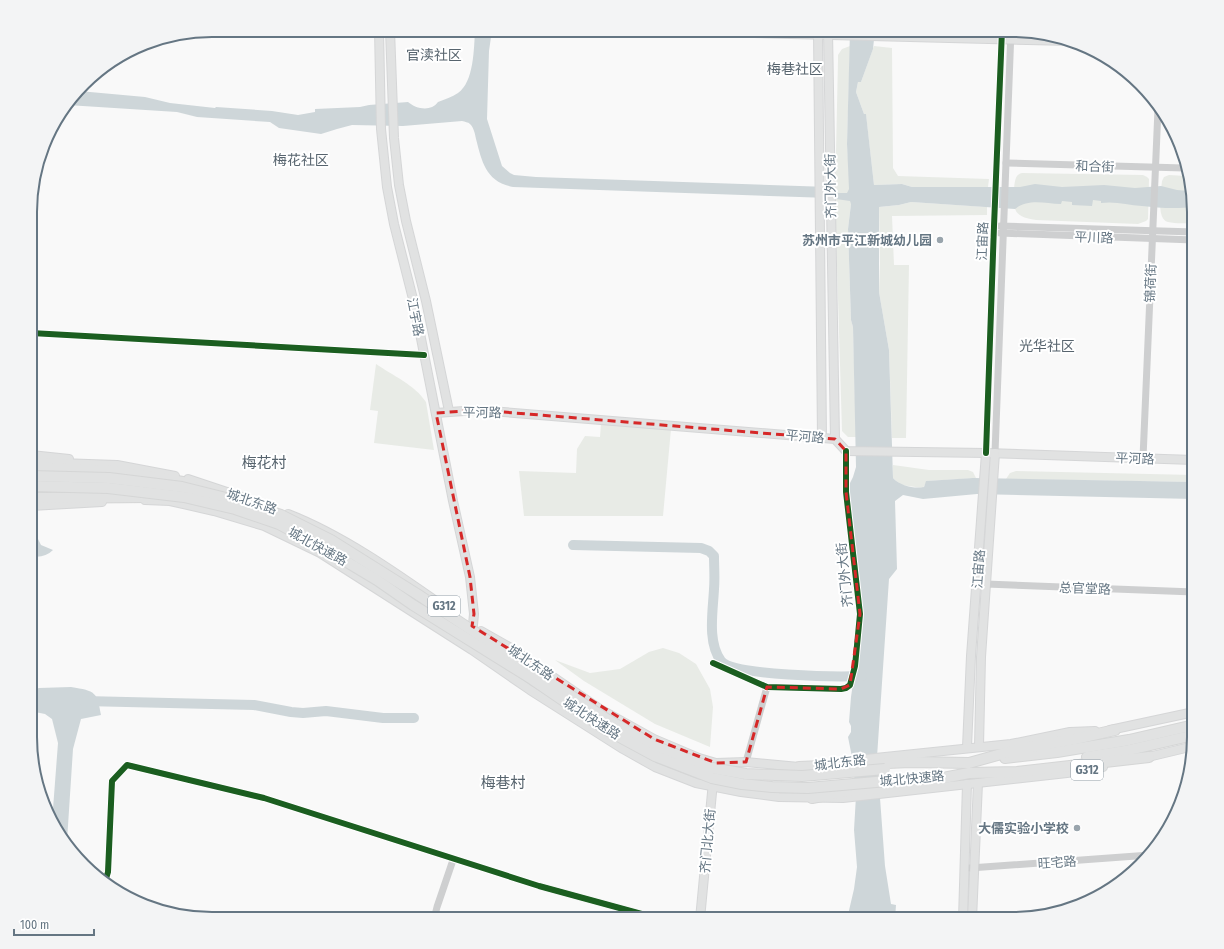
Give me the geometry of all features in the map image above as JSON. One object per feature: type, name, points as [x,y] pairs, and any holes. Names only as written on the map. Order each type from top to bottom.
[{"type":"highway","points":[[37,467],[113,471],[183,482],[236,505]]},
{"type":"highway","name":"城北快速路","points":[[37,476],[109,478],[182,487],[236,505],[279,524],[327,550],[532,679],[605,729],[655,756],[712,778],[742,784],[808,788],[887,780],[969,768],[1129,740],[1187,726]]},
{"type":"highway","name":"城北快速路","points":[[37,486],[116,489],[184,497],[236,505],[281,515],[331,540],[417,594],[608,720],[657,747],[712,768],[746,774],[802,776],[885,770],[969,768],[1058,762],[1125,751],[1187,737]]},
{"type":"highway","points":[[37,498],[148,496],[236,505]]},
{"type":"highway","points":[[812,798],[847,791],[902,786],[969,768],[1020,749],[1115,730]]},
{"type":"highway","points":[[799,767],[910,762],[1017,772],[1149,757]]},
{"type":"main road","name":"江宇路","points":[[379,37],[381,129],[391,208],[414,303],[453,501],[470,576],[474,614],[472,626],[472,650]]},
{"type":"main road","name":"江宇路","points":[[390,37],[396,158],[403,206],[426,300],[448,412]]},
{"type":"main road","name":"齐门外大街","points":[[818,37],[822,438]]},
{"type":"main road","name":"齐门外大街","points":[[828,37],[835,439]]},
{"type":"main road","points":[[882,37],[1051,41]]},
{"type":"main road","name":"平河路","points":[[436,413],[478,410],[835,439],[850,451],[995,453],[1187,460]]},
{"type":"main road","name":"江宙路","points":[[967,747],[986,453]]},
{"type":"main road","name":"江宙路","points":[[979,746],[981,657],[995,453]]},
{"type":"main road","points":[[37,455],[117,465]]},
{"type":"main road","name":"城北东路","points":[[37,462],[117,465],[150,471],[194,481],[298,518],[335,537],[383,565],[472,626],[511,648],[600,708],[654,739],[699,758],[716,763],[746,762],[799,767],[967,747],[1010,744],[1070,732],[1115,730],[1187,714]]},
{"type":"main road","points":[[37,506],[130,499]]},
{"type":"main road","name":"城北东路","points":[[37,502],[130,499],[170,501],[214,511],[264,526],[320,553],[623,749],[655,767],[696,783],[741,792],[779,797],[843,798],[1067,773],[1149,757],[1187,748]]},
{"type":"main road","name":"齐门北大街","points":[[701,912],[712,786],[716,763]]},
{"type":"main road","points":[[972,912],[978,783]]},
{"type":"main road","points":[[963,912],[967,784]]},
{"type":"street","name":"江宙路","points":[[986,453],[1002,40]]},
{"type":"street","name":"江宙路","points":[[995,453],[1011,40]]},
{"type":"street","name":"锦荷街","points":[[1143,458],[1158,115]]},
{"type":"street","name":"和合街","points":[[1006,163],[1181,168]]},
{"type":"street","name":"平川路","points":[[994,229],[1187,240]]},
{"type":"street","name":"平川路","points":[[1003,230],[1187,232]]},
{"type":"street","points":[[37,333],[424,355]]},
{"type":"street","name":"齐门外大街","points":[[767,687],[841,689],[850,685],[855,666],[860,614],[846,492],[850,451]]},
{"type":"street","name":"总官堂路","points":[[977,586],[986,584],[1187,592]]},
{"type":"street","points":[[713,663],[767,687],[746,762]]},
{"type":"street","points":[[106,877],[108,872],[112,781],[127,765],[264,798],[453,860],[539,886],[634,912]]},
{"type":"street","name":"旺宅路","points":[[965,869],[974,867],[1141,856]]},
{"type":"street","points":[[435,912],[453,860]]},
{"type":"highlighted area","points":[[478,410],[835,439],[846,451],[846,492],[860,614],[850,685],[841,689],[767,687],[746,762],[716,763],[654,739],[472,626],[474,614],[470,577],[436,413]]},
{"type":"shaded area","points":[[475,37],[491,37],[489,51],[487,119],[502,166],[514,175],[829,187],[829,193],[847,193],[849,189],[847,144],[850,37],[874,37],[873,49],[861,82],[858,82],[856,92],[864,114],[866,114],[874,185],[902,184],[912,187],[1020,187],[1035,184],[1062,187],[1104,185],[1135,188],[1161,186],[1186,191],[1187,208],[1181,208],[1154,207],[1111,202],[1101,203],[1101,201],[1093,200],[1092,206],[1072,205],[1072,202],[1062,201],[1061,204],[1031,203],[1015,209],[911,202],[879,207],[879,292],[889,350],[893,478],[896,481],[916,488],[924,487],[926,481],[973,478],[1187,482],[1187,499],[977,494],[923,499],[903,495],[895,501],[897,569],[889,579],[877,757],[885,866],[891,904],[896,905],[896,912],[849,912],[857,867],[854,830],[856,796],[853,762],[848,737],[851,732],[849,722],[854,676],[858,670],[862,609],[849,485],[856,467],[853,327],[851,320],[848,229],[851,204],[850,201],[829,198],[513,187],[497,181],[491,176],[483,163],[472,127],[469,123],[462,121],[403,126],[352,125],[321,134],[279,128],[270,122],[197,117],[177,112],[73,105],[85,92],[145,97],[170,103],[215,108],[272,111],[298,115],[315,112],[315,109],[360,107],[408,102],[419,108],[428,108],[458,93],[463,88],[470,73]]},
{"type":"shaded area","points":[[850,46],[847,144],[851,204],[848,229],[851,320],[853,327],[856,437],[848,437],[842,431],[835,198],[838,55],[842,49]]},
{"type":"shaded area","points":[[874,46],[892,48],[893,168],[898,176],[989,179],[988,187],[912,187],[902,184],[874,185],[866,115],[864,114],[856,92],[858,82],[861,82]]},
{"type":"shaded area","points":[[1022,173],[1143,175],[1149,179],[1148,219],[1138,224],[1036,220],[1024,217],[1017,213],[1014,199],[1016,179],[1018,175]]},
{"type":"shaded area","points":[[1169,175],[1183,176],[1187,201],[1187,224],[1168,222],[1164,220],[1162,216],[1160,198],[1162,181],[1164,177]]},
{"type":"shaded area","points":[[911,202],[987,207],[987,215],[892,216],[894,265],[909,265],[906,438],[892,438],[889,350],[879,292],[879,207]]},
{"type":"shaded area","points":[[376,364],[410,385],[426,402],[434,450],[374,443],[378,411],[370,410]]},
{"type":"shaded area","points":[[601,424],[671,429],[663,516],[524,516],[519,471],[576,473],[577,449],[585,436],[600,437]]},
{"type":"shaded area","points":[[893,465],[929,470],[968,470],[973,472],[976,478],[927,481],[923,488],[901,485],[893,478]]},
{"type":"shaded area","points":[[1016,471],[1187,475],[1187,482],[1006,479],[1010,473]]},
{"type":"shaded area","points":[[37,539],[41,545],[53,550],[43,556],[37,557]]},
{"type":"shaded area","points":[[663,648],[679,653],[696,664],[710,689],[713,707],[710,747],[655,724],[584,681],[555,660],[590,673],[620,669],[649,652]]},
{"type":"shaded area","points":[[71,687],[86,690],[94,694],[96,697],[101,715],[81,719],[73,749],[67,836],[53,810],[58,743],[52,719],[45,714],[37,712],[37,689]]},
{"type":"waterway","points":[[573,545],[701,548],[709,551],[714,556],[712,636],[721,661],[730,666],[766,673],[811,676],[862,676]]},
{"type":"waterway","points":[[84,701],[254,705],[303,713],[326,711],[383,718],[414,718]]},
{"type":"cycle path","points":[[986,453],[1002,37]]},
{"type":"cycle path","points":[[37,333],[424,355]]},
{"type":"cycle path","points":[[713,663],[767,687],[841,689],[850,685],[855,666],[860,614],[846,492],[846,451]]},
{"type":"cycle path","points":[[106,877],[108,872],[112,781],[127,765],[264,798],[539,886],[634,912]]},
{"type":"place","name":"苏州市平江新城幼儿园","points":[[940,240]]},
{"type":"place","name":"大儒实验小学校","points":[[1077,828]]},
{"type":"district","name":"官渎社区","points":[[434,55]]},
{"type":"district","name":"梅巷社区","points":[[795,69]]},
{"type":"district","name":"梅花社区","points":[[301,160]]},
{"type":"district","name":"光华社区","points":[[1047,346]]},
{"type":"district","name":"梅花村","points":[[264,463]]},
{"type":"district","name":"梅巷村","points":[[503,783]]}]
